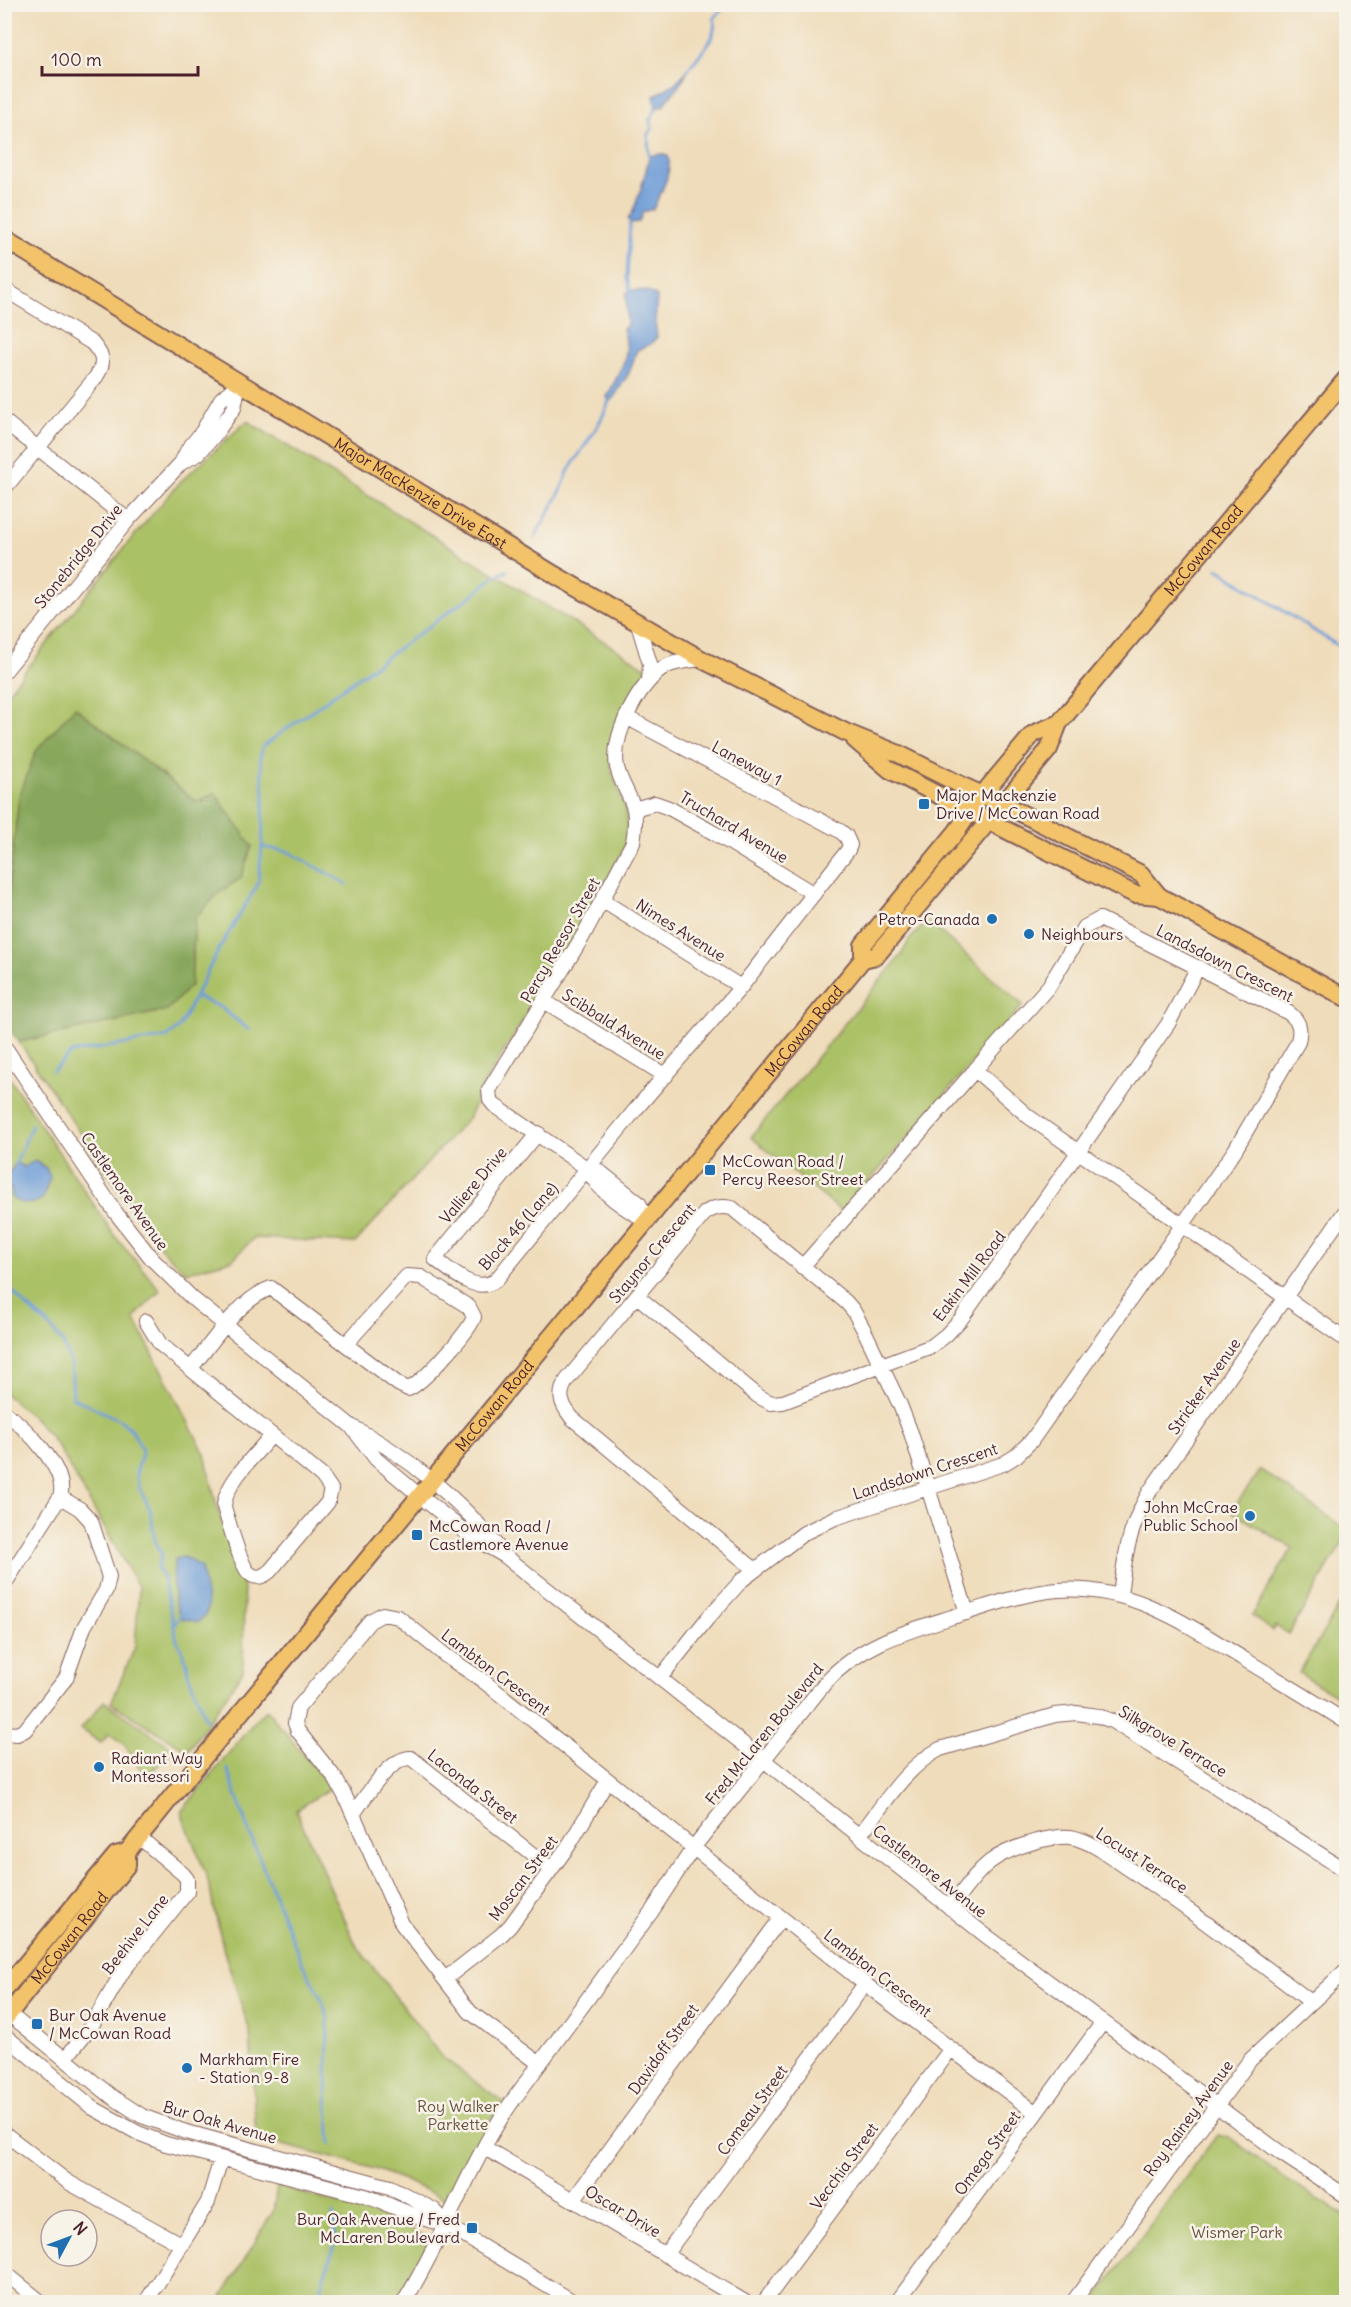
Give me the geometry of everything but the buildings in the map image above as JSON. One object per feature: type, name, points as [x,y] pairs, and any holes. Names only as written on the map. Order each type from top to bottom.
[{"type":"main road","name":"Major MacKenzie Drive East","points":[[4,239],[344,448],[638,624],[701,659],[845,732],[899,753],[1141,874],[1160,896],[1347,998]]},
{"type":"main road","name":"McCowan Road","points":[[863,958],[876,956],[989,821],[1049,749],[1059,723],[1347,379]]},
{"type":"main road","name":"McCowan Road","points":[[4,1990],[116,1855],[127,1852],[863,958],[863,945],[957,831],[982,795],[1033,734],[1059,723]]},
{"type":"main road","name":"Major MacKenzie Drive East","points":[[845,732],[890,770],[1134,894],[1160,896]]},
{"type":"main road","name":"McCowan Road","points":[[6,2014],[127,1865],[127,1852]]},
{"type":"street","points":[[4,290],[92,343],[102,354],[102,367],[96,377],[4,489]]},
{"type":"street","name":"Stonebridge Drive","points":[[4,672],[128,520],[181,463],[198,454],[214,436],[234,408],[239,383]]},
{"type":"street","points":[[4,421],[128,520]]},
{"type":"street","points":[[638,624],[650,664],[649,680]]},
{"type":"street","name":"Percy Reesor Street","points":[[647,1220],[639,1203],[599,1171],[588,1169],[494,1105],[489,1095],[491,1084],[603,901],[633,842],[634,808],[616,765],[618,737],[626,717],[649,680],[668,666],[678,662],[701,659]]},
{"type":"street","name":"Laneway 1","points":[[626,717],[840,831],[849,840]]},
{"type":"street","name":"Truchard Avenue","points":[[634,808],[655,803],[669,808],[714,832],[814,894]]},
{"type":"street","name":"Block 46 (Lane)","points":[[435,1259],[475,1285],[491,1284],[741,987],[848,850],[849,840]]},
{"type":"street","name":"Nimes Avenue","points":[[603,901],[741,987]]},
{"type":"street","name":"Landsdown Crescent","points":[[660,1678],[731,1591],[754,1569],[804,1533],[835,1518],[1003,1464],[1016,1456],[1032,1440],[1235,1150],[1298,1042],[1300,1029],[1298,1020],[1289,1013],[1105,920],[1089,922],[1049,986],[802,1267]]},
{"type":"street","name":"Eakin Mill Road","points":[[637,1296],[758,1396],[771,1403],[783,1402],[932,1346],[954,1328],[1079,1152],[1168,1024],[1198,967]]},
{"type":"street","name":"Scibbald Avenue","points":[[544,1000],[666,1076]]},
{"type":"street","name":"Castlemore Avenue","points":[[4,1046],[136,1240],[168,1277],[351,1426],[385,1444],[431,1481],[482,1525],[506,1556]]},
{"type":"street","points":[[975,1070],[1029,1117],[1347,1340]]},
{"type":"street","name":"Valliere Drive","points":[[435,1259],[538,1133]]},
{"type":"street","name":"Staynor Crescent","points":[[754,1569],[572,1418],[561,1403],[560,1391],[567,1380],[705,1213],[722,1206],[732,1208],[853,1310],[900,1405],[929,1488],[967,1613]]},
{"type":"street","name":"Stricker Avenue","points":[[1120,1595],[1127,1544],[1137,1513],[1150,1491],[1347,1210]]},
{"type":"street","points":[[191,1368],[248,1301],[271,1288],[398,1384],[408,1389],[424,1378],[466,1331],[474,1317],[470,1307],[421,1277],[407,1276],[346,1344]]},
{"type":"street","points":[[146,1321],[160,1344],[191,1368],[272,1435],[328,1482],[331,1489],[330,1496],[270,1571],[261,1577],[255,1577],[249,1574],[243,1563],[224,1501],[228,1489],[272,1435]]},
{"type":"street","points":[[4,1412],[27,1432],[50,1460],[62,1484],[60,1497],[4,1585]]},
{"type":"street","name":"Castlemore Avenue","points":[[351,1426],[376,1459],[420,1496],[470,1536],[506,1556],[950,1908],[1299,2166],[1344,2189]]},
{"type":"street","points":[[4,1733],[17,1734],[25,1730],[62,1684],[69,1672],[85,1623],[108,1586],[109,1576],[91,1521],[80,1509],[60,1497]]},
{"type":"street","name":"Fred McLaren Boulevard","points":[[406,2302],[502,2116],[652,1911],[693,1848],[825,1683],[848,1661],[889,1638],[967,1613],[1030,1595],[1059,1590],[1088,1590],[1120,1595],[1172,1615],[1347,1722]]},
{"type":"street","name":"Lambton Crescent","points":[[540,2064],[475,2017],[402,1924],[335,1778],[298,1731],[296,1715],[298,1708],[370,1621],[383,1614],[398,1617],[446,1656],[482,1680],[865,1984],[1036,2113]]},
{"type":"street","name":"Silkgrove Terrace","points":[[859,1836],[906,1776],[930,1754],[1055,1715],[1076,1713],[1112,1721],[1347,1871]]},
{"type":"street","name":"Laconda Street","points":[[353,1814],[392,1765],[405,1758],[411,1758],[551,1869]]},
{"type":"street","name":"Moscan Street","points":[[445,1979],[501,1935],[573,1840],[608,1780]]},
{"type":"street","name":"Beehive Lane","points":[[65,2059],[92,2025],[123,1971],[187,1892],[187,1879],[183,1874],[139,1837]]},
{"type":"street","name":"Locust Terrace","points":[[950,1908],[984,1865],[997,1855],[1049,1838],[1071,1837],[1090,1844],[1146,1880],[1311,2002]]},
{"type":"street","name":"Davidoff Street","points":[[573,2200],[781,1918]]},
{"type":"street","name":"Roy Rainey Avenue","points":[[1073,2302],[1250,2060],[1347,1970]]},
{"type":"street","name":"Comeau Street","points":[[665,2255],[865,1984]]},
{"type":"street","name":"Bur Oak Avenue","points":[[6,2014],[121,2104],[142,2116],[183,2131],[384,2185],[434,2210],[447,2224],[574,2302]]},
{"type":"street","name":"Omega Street","points":[[897,2302],[1103,2022]]},
{"type":"street","name":"Bur Oak Avenue","points":[[4,2035],[93,2108],[152,2139],[365,2196],[428,2222],[447,2224]]},
{"type":"street","name":"Vecchia Street","points":[[764,2302],[950,2050]]},
{"type":"street","points":[[4,2133],[68,2182],[182,2245]]},
{"type":"street","name":"Oscar Drive","points":[[485,2148],[745,2302]]},
{"type":"street","points":[[146,2302],[211,2196],[221,2159]]},
{"type":"street","points":[[4,2272],[41,2302]]},
{"type":"green space","points":[[247,421],[647,668],[615,726],[610,747],[613,776],[626,811],[626,838],[621,855],[572,942],[486,1080],[469,1117],[355,1243],[254,1238],[232,1260],[186,1272],[168,1256],[138,1219],[19,1042],[167,1010],[191,985],[195,918],[221,891],[241,878],[197,802],[75,708],[19,797],[5,921],[5,696],[181,481]]},
{"type":"green space","points":[[75,707],[197,802],[215,793],[252,846],[241,878],[221,891],[195,918],[191,985],[167,1010],[19,1042],[4,1023],[5,921],[19,797],[36,751]]},
{"type":"green space","points":[[928,921],[1023,1005],[842,1212],[751,1137],[902,954],[909,940]]},
{"type":"green space","points":[[4,1070],[114,1235],[160,1290],[134,1318],[205,1454],[217,1507],[244,1588],[243,1671],[188,1751],[111,1703],[135,1647],[139,1588],[57,1445],[36,1420],[5,1394]]},
{"type":"green space","points":[[1261,1470],[1346,1529],[1346,1537],[1289,1634],[1276,1626],[1273,1631],[1252,1616],[1292,1548],[1231,1511]]},
{"type":"green space","points":[[1346,1594],[1346,1702],[1299,1673]]},
{"type":"green space","points":[[104,1701],[174,1749],[146,1777],[124,1744],[109,1734],[101,1743],[81,1729]]},
{"type":"green space","name":"Roy Walker Parkette","points":[[267,1710],[331,1788],[296,1810],[356,1945],[441,2056],[504,2103],[489,2122],[450,2202],[375,2169],[256,2138],[250,2032],[224,1951],[207,1877],[181,1812],[259,1716]]},
{"type":"green space","name":"Wismer Park","points":[[1217,2135],[1229,2137],[1288,2181],[1346,2216],[1346,2302],[1093,2302]]},
{"type":"green space","points":[[277,2186],[384,2216],[431,2239],[396,2302],[219,2302],[273,2212]]},
{"type":"water","points":[[687,71],[679,86],[663,106],[656,108],[654,96],[674,84]]},
{"type":"water","points":[[661,154],[668,156],[669,163],[662,190],[653,209],[643,212],[639,222],[630,223],[628,219],[638,199],[649,156]]},
{"type":"water","points":[[630,290],[647,291],[657,297],[655,322],[657,337],[651,344],[637,350],[629,373],[613,399],[609,401],[607,397],[620,372],[625,356],[626,339],[623,329],[627,325],[626,294]]},
{"type":"water","points":[[35,1161],[46,1168],[50,1177],[43,1198],[28,1204],[20,1202],[12,1198],[11,1188],[5,1188],[5,1179],[16,1163],[24,1167]]},
{"type":"water","points":[[182,1557],[191,1560],[201,1568],[208,1606],[206,1614],[198,1622],[181,1618],[175,1604],[173,1581],[175,1559]]},
{"type":"waterway","points":[[687,71],[710,40],[713,34],[714,18],[720,12],[723,4]]},
{"type":"waterway","points":[[649,156],[648,134],[652,129],[650,120],[656,108]]},
{"type":"waterway","points":[[630,223],[627,278],[630,290]]},
{"type":"waterway","points":[[535,538],[569,470],[596,428],[609,401]]},
{"type":"waterway","points":[[1218,569],[1346,651]]},
{"type":"waterway","points":[[53,1071],[71,1053],[168,1037],[180,1026],[219,949],[258,884],[264,794],[260,757],[263,746],[472,596],[495,577],[507,571]]},
{"type":"waterway","points":[[262,847],[287,851],[347,884]]},
{"type":"waterway","points":[[197,997],[220,1007],[249,1030]]},
{"type":"waterway","points":[[16,1163],[32,1125]]},
{"type":"waterway","points":[[4,1282],[25,1305],[49,1325],[63,1343],[71,1363],[73,1398],[120,1420],[131,1429],[141,1447],[142,1453],[136,1474],[139,1487],[150,1509],[155,1541],[162,1555],[157,1568],[163,1578],[177,1640],[206,1720]]},
{"type":"waterway","points":[[174,1625],[180,1616]]},
{"type":"waterway","points":[[227,1768],[249,1832],[302,1963],[322,2000],[328,2019],[327,2095],[331,2144]]},
{"type":"waterway","points":[[318,2302],[322,2282],[336,2242],[333,2214]]},
{"type":"place","name":"Major Mackenzie Drive / McCowan Road","points":[[924,804]]},
{"type":"place","name":"Petro-Canada","points":[[992,919]]},
{"type":"place","name":"Neighbours","points":[[1029,934]]},
{"type":"place","name":"McCowan Road / Percy Reesor Street","points":[[710,1170]]},
{"type":"place","name":"John McCrae Public School","points":[[1250,1516]]},
{"type":"place","name":"McCowan Road / Castlemore Avenue","points":[[417,1535]]},
{"type":"place","name":"Radiant Way Montessori","points":[[99,1767]]},
{"type":"place","name":"Bur Oak Avenue / McCowan Road","points":[[37,2024]]},
{"type":"place","name":"Markham Fire - Station 9-8","points":[[187,2068]]},
{"type":"place","name":"Bur Oak Avenue / Fred McLaren Boulevard","points":[[472,2228]]}]
